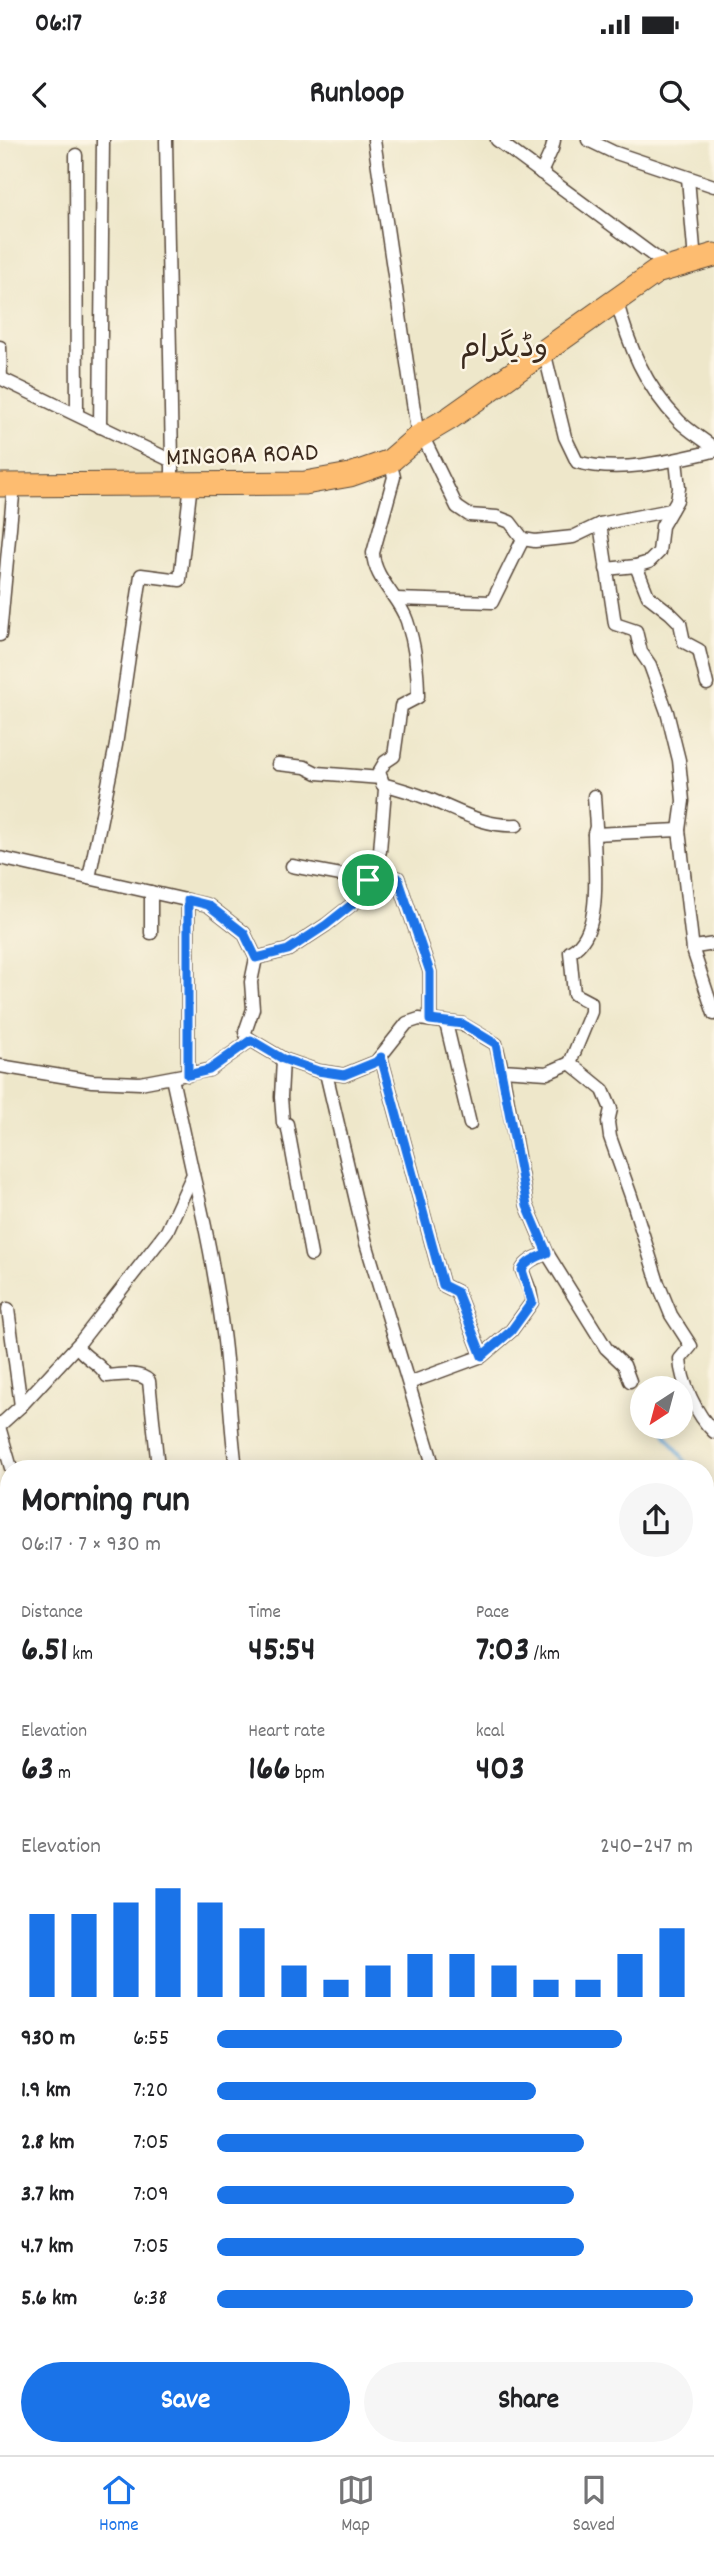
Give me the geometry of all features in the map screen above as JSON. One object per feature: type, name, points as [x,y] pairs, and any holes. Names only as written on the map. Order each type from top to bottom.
[{"type":"highway","name":"MINGORA ROAD","points":[[7,485],[178,476],[305,484],[350,475],[390,461],[420,436],[656,272],[704,258]]},
{"type":"street","points":[[100,427],[103,140]]},
{"type":"street","points":[[89,878],[116,745],[141,575],[180,580],[166,140]]},
{"type":"street","points":[[374,140],[420,436],[457,507],[469,515],[497,517],[510,522],[523,540],[536,541],[573,537],[600,524],[671,510]]},
{"type":"street","points":[[498,140],[670,268]]},
{"type":"street","points":[[541,173],[554,140]]},
{"type":"street","points":[[588,140],[613,152],[714,186]]},
{"type":"street","points":[[76,155],[77,414]]},
{"type":"street","points":[[688,178],[704,258]]},
{"type":"street","points":[[616,299],[629,346],[649,384],[680,422],[714,449]]},
{"type":"street","points":[[0,347],[1,378],[77,414],[178,476]]},
{"type":"street","points":[[544,351],[565,438],[577,463],[598,468],[676,460],[714,449]]},
{"type":"street","points":[[606,569],[649,562],[659,552],[662,526],[677,500],[679,488],[676,460]]},
{"type":"street","points":[[256,958],[288,950],[360,898],[380,851],[384,797],[381,767],[394,756],[401,706],[418,697],[418,671],[407,621],[373,560],[394,477],[390,461]]},
{"type":"street","points":[[0,635],[7,485]]},
{"type":"street","points":[[600,524],[615,624],[636,631],[640,652],[650,665],[667,712],[679,760],[683,801],[679,830],[693,950],[714,1014]]},
{"type":"street","points":[[396,598],[492,602],[523,540]]},
{"type":"street","points":[[636,566],[648,596],[680,623],[684,642],[699,650],[707,684]]},
{"type":"street","points":[[278,764],[305,767],[317,773],[381,781],[478,820],[499,826],[517,825]]},
{"type":"street","points":[[502,1070],[547,1073],[570,1062],[591,1013],[591,1003],[574,994],[570,952],[578,948],[593,917],[596,827],[594,796]]},
{"type":"street","points":[[594,834],[679,830]]},
{"type":"street","points":[[0,858],[208,905],[244,933],[256,958],[251,982],[253,1009],[245,1032],[247,1037],[283,1059],[326,1073],[344,1075],[376,1062],[407,1023],[419,1019],[463,1024],[496,1044],[527,1206],[547,1253],[606,1348],[624,1365],[630,1381]]},
{"type":"street","points":[[292,866],[368,880],[398,878],[430,972],[430,1020]]},
{"type":"street","points":[[150,933],[151,892]]},
{"type":"street","points":[[188,900],[188,1075]]},
{"type":"street","points":[[693,950],[695,947],[714,944]]},
{"type":"street","points":[[446,1023],[470,1124]]},
{"type":"street","points":[[0,1066],[92,1080],[140,1083],[209,1070],[251,1040]]},
{"type":"street","points":[[381,1057],[443,1285],[457,1292],[482,1356]]},
{"type":"street","points":[[283,1059],[283,1123],[287,1124],[311,1255]]},
{"type":"street","points":[[570,1062],[598,1085],[611,1110],[608,1122],[610,1137],[658,1283],[671,1315],[691,1346],[680,1359],[683,1375],[694,1402],[714,1432]]},
{"type":"street","points":[[326,1073],[366,1243],[432,1460]]},
{"type":"street","points":[[172,1078],[201,1205],[223,1334],[235,1460]]},
{"type":"street","points":[[9,1460],[0,1427],[76,1346],[167,1231],[193,1174]]},
{"type":"street","points":[[409,1383],[482,1356],[511,1331],[532,1302],[522,1270],[528,1262],[547,1253]]},
{"type":"street","points":[[8,1309],[21,1406]]},
{"type":"street","points":[[76,1346],[84,1356],[103,1368],[107,1376],[137,1375],[149,1381],[157,1460]]},
{"type":"waterway","points":[[669,1439],[684,1460]]},
{"type":"district","name":"وڈیگرام","points":[[504,346]]},
{"type":"route","points":[[398,878],[430,972],[430,1020],[463,1024],[496,1044],[527,1206],[547,1253],[528,1262],[522,1270],[532,1302],[511,1331],[482,1356],[457,1292],[443,1285],[381,1057],[376,1062],[344,1075],[318,1071],[283,1059],[251,1040],[209,1070],[188,1075],[188,900],[208,905],[244,933],[256,958],[288,950],[326,925],[360,898],[368,880],[398,878]]}]
